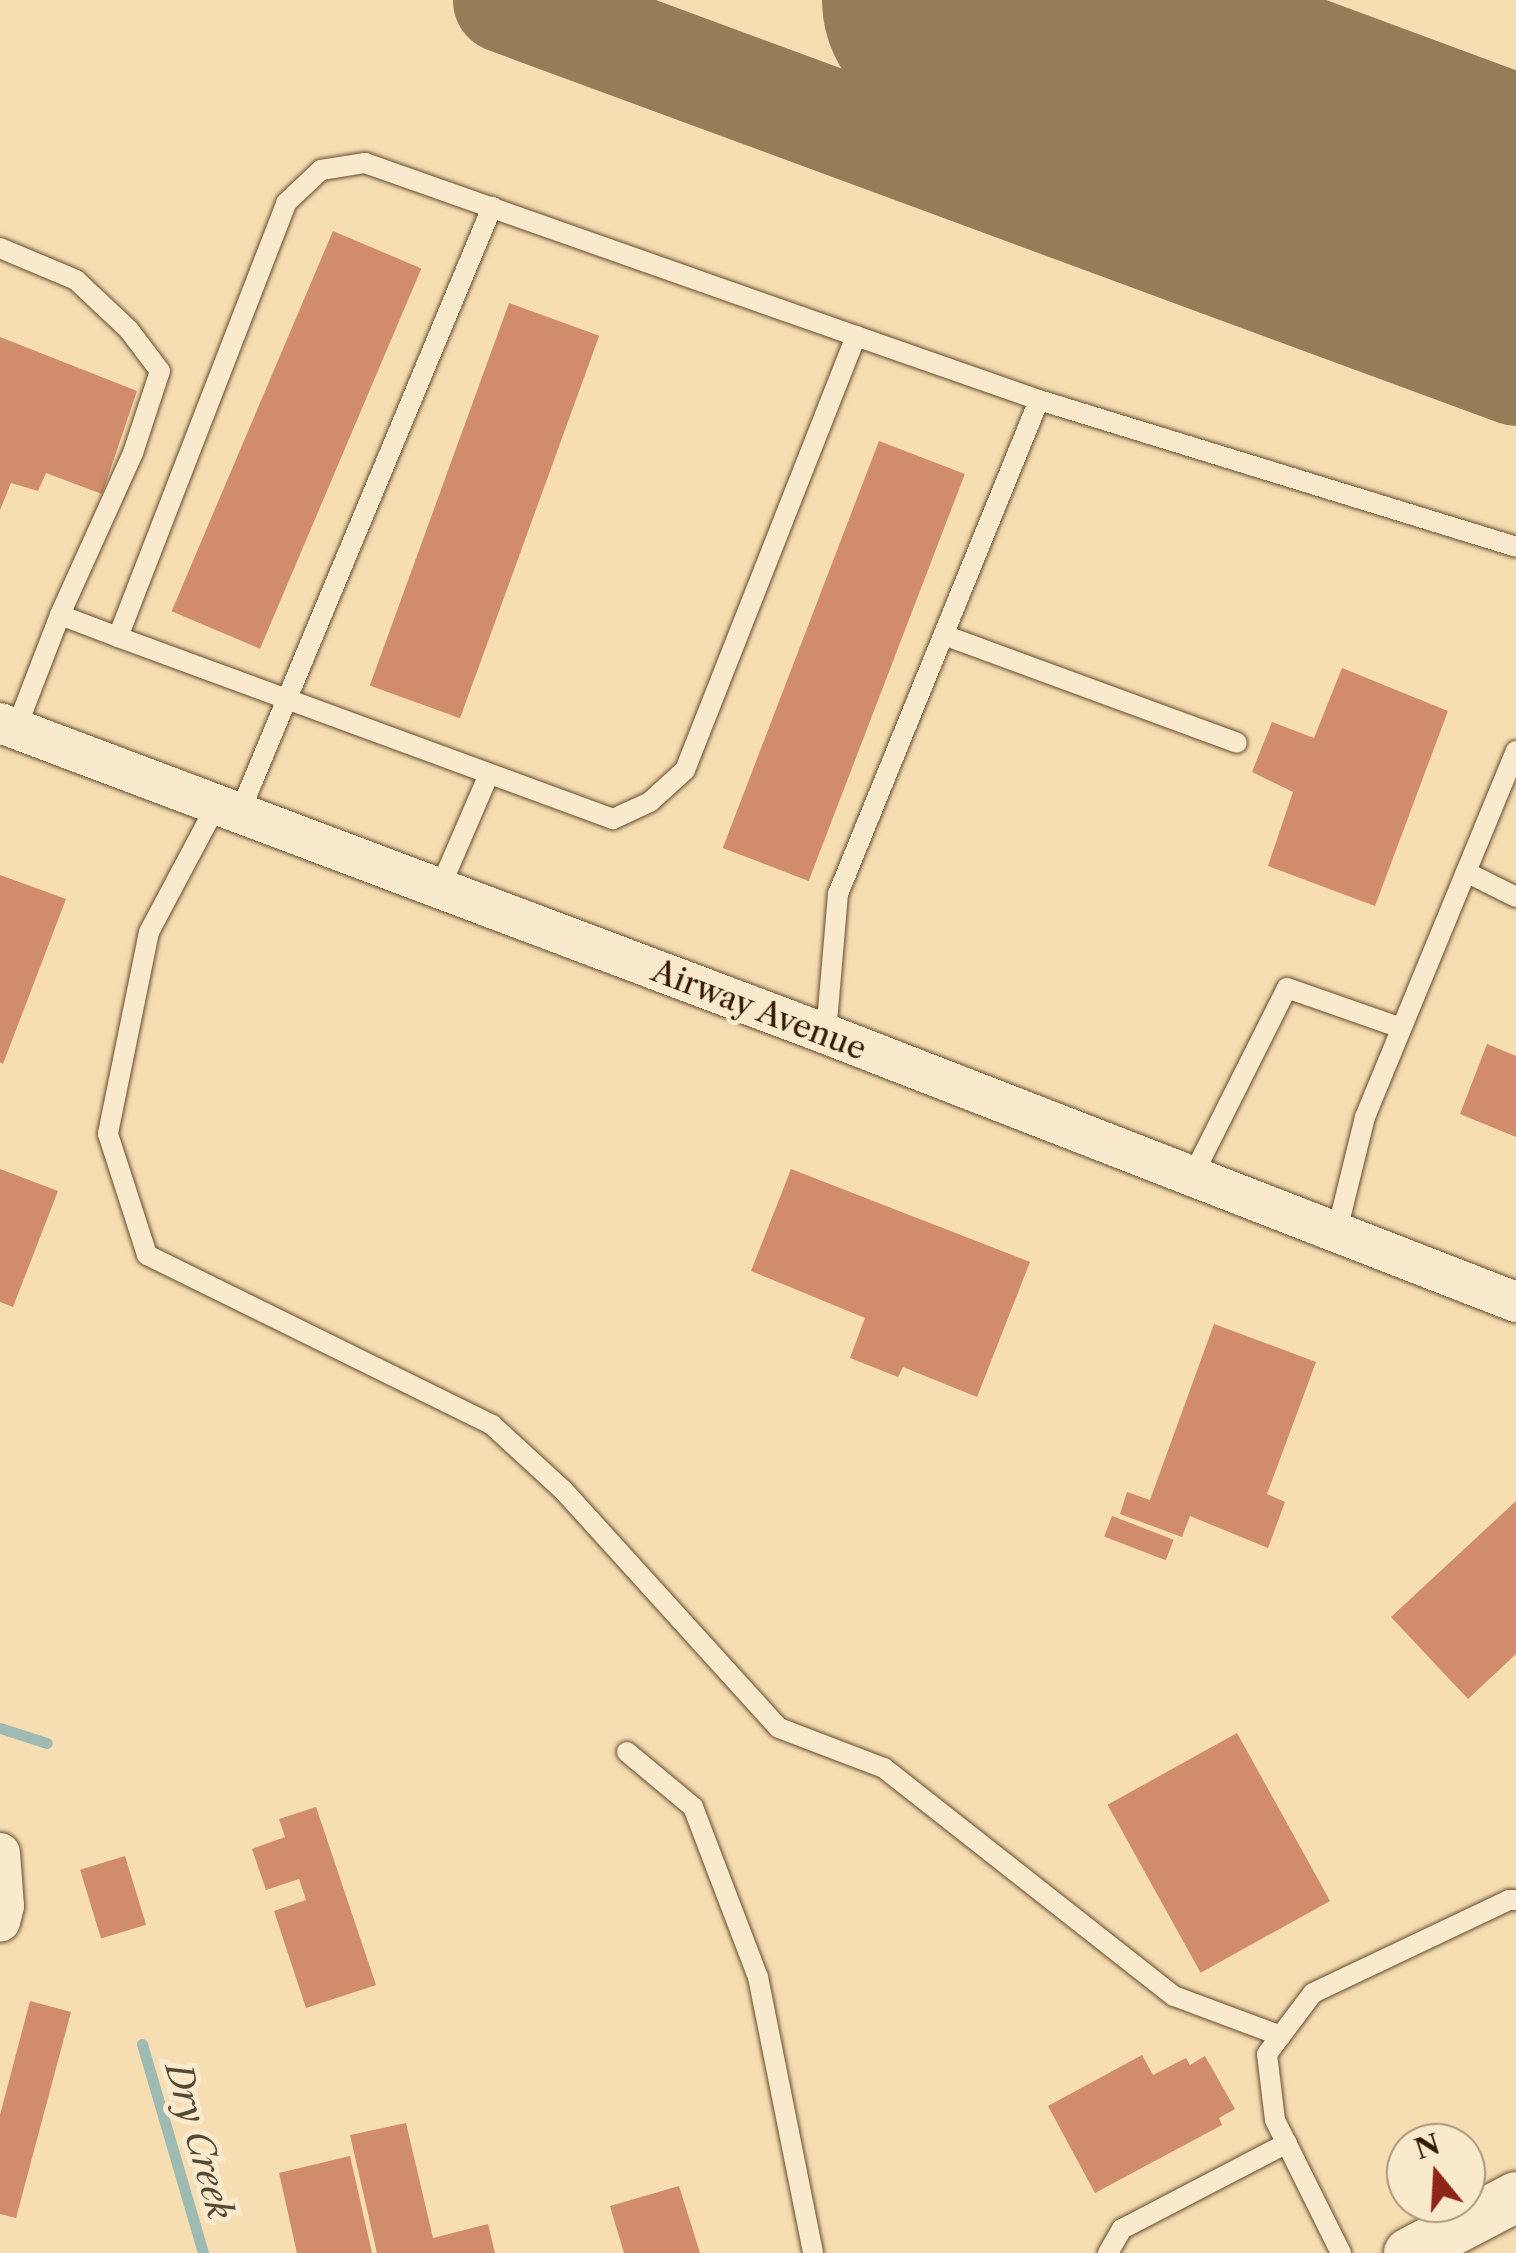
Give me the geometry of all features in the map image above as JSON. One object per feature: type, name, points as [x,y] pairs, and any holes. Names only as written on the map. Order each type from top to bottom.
[{"type":"street","name":"Airway Avenue","points":[[8,726],[826,1034],[1516,1302]]},
{"type":"street","points":[[0,1853],[4,1906],[0,1922]]},
{"type":"street","points":[[1409,2253],[1516,2197]]},
{"type":"lane","points":[[118,637],[286,203],[321,170],[365,162],[1039,400],[1516,547]]},
{"type":"lane","points":[[492,207],[288,699],[228,810],[149,932],[108,1134],[147,1255],[492,1426],[562,1490],[778,1728],[884,1768],[1174,1996],[1281,2036]]},
{"type":"lane","points":[[0,248],[76,280],[128,330],[160,371],[133,454],[8,726]]},
{"type":"lane","points":[[60,614],[613,820],[650,802],[685,770],[856,336]]},
{"type":"lane","points":[[826,1034],[838,894],[1039,400]]},
{"type":"lane","points":[[944,635],[1237,743]]},
{"type":"lane","points":[[1337,1231],[1364,1117],[1516,751]]},
{"type":"lane","points":[[440,890],[489,774]]},
{"type":"lane","points":[[1466,872],[1516,897]]},
{"type":"lane","points":[[1193,1175],[1287,988],[1401,1028]]},
{"type":"lane","points":[[627,1752],[694,1807],[758,1977],[813,2253]]},
{"type":"lane","points":[[1341,2253],[1275,2120],[1267,2054],[1313,1993],[1508,1900],[1516,1900]]},
{"type":"lane","points":[[1108,2253],[1122,2229],[1286,2143]]},
{"type":"building","points":[[333,231],[421,269],[260,649],[172,611]]},
{"type":"building","points":[[509,303],[599,336],[460,718],[370,685]]},
{"type":"building","points":[[0,337],[137,391],[102,494],[46,473],[38,491],[11,483],[0,510]]},
{"type":"building","points":[[879,441],[965,474],[809,881],[723,848]]},
{"type":"building","points":[[1342,668],[1448,711],[1375,906],[1268,866],[1293,792],[1252,772],[1272,722],[1314,738]]},
{"type":"building","points":[[0,875],[66,899],[3,1064],[0,1062]]},
{"type":"building","points":[[1487,1044],[1516,1056],[1516,1137],[1460,1114]]},
{"type":"building","points":[[0,1169],[58,1191],[13,1307],[0,1302]]},
{"type":"building","points":[[791,1169],[1030,1262],[977,1397],[903,1367],[898,1377],[850,1358],[865,1318],[751,1271]]},
{"type":"building","points":[[1214,1324],[1316,1362],[1267,1494],[1285,1502],[1268,1548],[1190,1516],[1182,1537],[1120,1514],[1127,1492],[1150,1500]]},
{"type":"building","points":[[1516,1501],[1516,1654],[1468,1699],[1391,1617]]},
{"type":"building","points":[[1112,1516],[1174,1540],[1166,1560],[1104,1537]]},
{"type":"building","points":[[1237,1733],[1330,1901],[1201,1973],[1108,1805]]},
{"type":"building","points":[[316,1807],[376,1985],[306,2008],[274,1911],[306,1900],[299,1879],[266,1890],[252,1849],[285,1837],[279,1819]]},
{"type":"building","points":[[125,1856],[146,1925],[101,1939],[80,1870]]},
{"type":"building","points":[[30,2001],[71,2012],[16,2218],[0,2214],[0,2115]]},
{"type":"building","points":[[1142,2055],[1153,2075],[1186,2058],[1190,2065],[1205,2056],[1235,2109],[1219,2118],[1222,2125],[1095,2193],[1048,2106]]},
{"type":"building","points":[[406,2123],[433,2238],[488,2224],[495,2253],[377,2253],[350,2135]]},
{"type":"building","points":[[350,2156],[372,2253],[297,2253],[279,2173]]},
{"type":"building","points":[[679,2186],[700,2253],[624,2253],[610,2206]]},
{"type":"waterway","name":"Dry Creek","points":[[0,1728],[47,1743]]},
{"type":"waterway","name":"Dry Creek","points":[[142,2044],[203,2253]]},
{"type":"taxiway","points":[[505,0],[1516,373]]},
{"type":"runway","points":[[952,0],[1516,209]]}]
